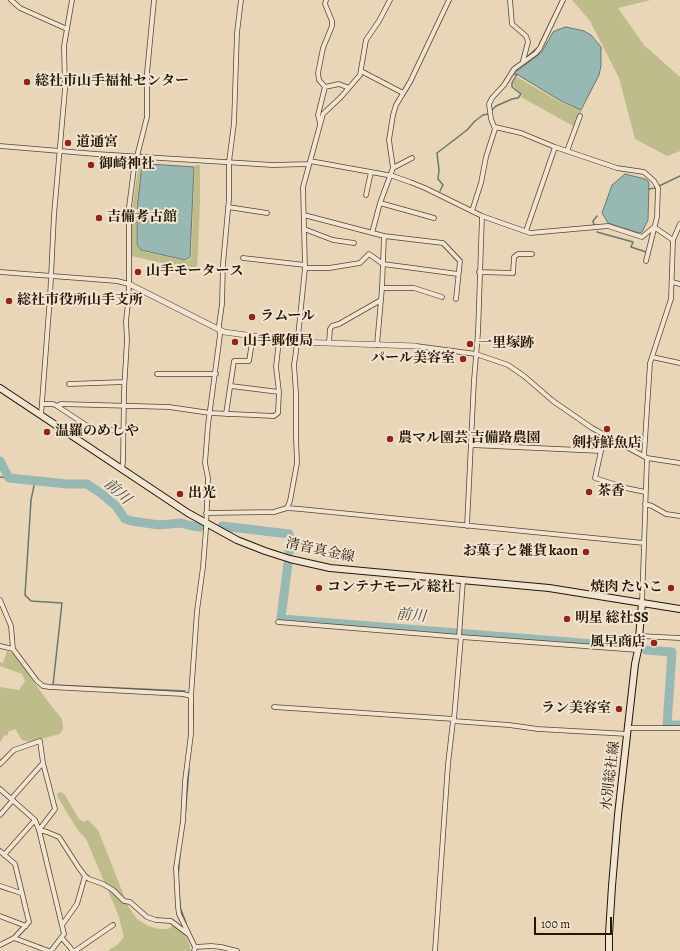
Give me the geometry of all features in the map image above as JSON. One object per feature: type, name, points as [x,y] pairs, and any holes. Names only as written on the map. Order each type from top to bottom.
[{"type":"main road","name":"清音真金線","points":[[0,388],[206,524],[237,540],[265,551],[314,565],[349,571],[549,588],[642,604],[680,608]]},
{"type":"main road","name":"水別総社線","points":[[609,951],[618,814],[635,664],[638,650],[642,604]]},
{"type":"street","points":[[11,0],[20,8],[67,29]]},
{"type":"street","points":[[41,415],[59,150],[65,89],[64,46],[72,0]]},
{"type":"street","points":[[122,469],[123,406],[127,340],[126,317],[129,284],[128,215],[137,156],[147,117],[147,73],[154,0]]},
{"type":"street","points":[[237,951],[211,946],[194,949],[178,907],[176,868],[183,821],[197,611],[203,567],[208,478],[205,463],[220,330],[223,264],[228,208],[229,162],[234,123],[237,33],[241,0]]},
{"type":"street","points":[[325,87],[319,80],[318,73],[323,48],[332,26],[332,21],[325,4],[326,0]]},
{"type":"street","points":[[287,508],[290,501],[297,463],[294,366],[305,267],[303,187],[323,114],[360,76],[366,40],[379,21],[390,0]]},
{"type":"street","points":[[372,233],[380,203],[393,168],[389,140],[390,126],[396,104],[410,82],[449,0]]},
{"type":"street","points":[[510,0],[512,24],[526,36],[528,42],[523,62]]},
{"type":"street","points":[[472,212],[495,127],[491,119],[489,104],[514,69],[536,53],[540,48],[563,0]]},
{"type":"street","points":[[362,71],[403,93]]},
{"type":"street","points":[[325,87],[339,84],[349,88]]},
{"type":"street","points":[[320,123],[318,115],[325,87]]},
{"type":"street","points":[[567,151],[580,116]]},
{"type":"street","points":[[495,127],[521,133],[555,147],[617,168],[644,172],[658,187],[657,217],[646,261]]},
{"type":"street","points":[[0,146],[273,165],[310,162],[389,176],[425,188],[472,212],[530,233],[608,226],[642,237],[654,227]]},
{"type":"street","points":[[526,232],[555,147]]},
{"type":"street","points":[[393,168],[412,158]]},
{"type":"street","points":[[366,195],[371,172]]},
{"type":"street","points":[[380,203],[434,218]]},
{"type":"street","points":[[228,208],[267,213]]},
{"type":"street","points":[[304,215],[384,236],[443,243],[460,262],[456,299]]},
{"type":"street","points":[[467,526],[482,216]]},
{"type":"street","points":[[642,604],[648,375],[652,357],[671,299],[673,240],[680,224]]},
{"type":"street","points":[[654,227],[673,240]]},
{"type":"street","points":[[304,229],[333,240],[354,244]]},
{"type":"street","points":[[377,345],[382,288],[384,236]]},
{"type":"street","points":[[243,258],[305,267],[329,268],[360,263],[369,254],[383,264],[458,274]]},
{"type":"street","points":[[479,272],[513,274],[514,257],[518,254],[532,254]]},
{"type":"street","points":[[0,272],[117,281],[129,284],[220,330],[253,336],[297,342],[416,346],[476,354],[508,365],[524,376],[553,401],[606,436],[634,452],[645,457],[680,463]]},
{"type":"street","points":[[672,282],[680,284]]},
{"type":"street","points":[[382,288],[414,288],[442,297]]},
{"type":"street","points":[[329,343],[330,329],[332,326],[339,324],[381,300]]},
{"type":"street","points":[[226,414],[234,361],[250,360],[253,336]]},
{"type":"street","points":[[57,406],[61,404],[169,407],[210,413],[274,416],[278,414],[279,392],[276,367],[279,340]]},
{"type":"street","points":[[652,357],[680,363]]},
{"type":"street","points":[[157,374],[216,374]]},
{"type":"street","points":[[69,384],[124,382]]},
{"type":"street","points":[[231,386],[279,392]]},
{"type":"street","points":[[42,404],[53,404],[92,429],[123,431]]},
{"type":"street","points":[[606,436],[595,478],[626,488],[645,492]]},
{"type":"street","points":[[471,445],[601,451]]},
{"type":"street","points":[[645,504],[652,506],[666,514],[680,516]]},
{"type":"street","points":[[206,514],[274,512],[287,508],[644,543]]},
{"type":"street","points":[[435,951],[448,764],[454,720],[463,580]]},
{"type":"street","points":[[0,600],[11,626],[13,649],[37,681],[46,687],[183,694],[191,696]]},
{"type":"street","points":[[278,622],[638,650]]},
{"type":"street","points":[[639,636],[680,638]]},
{"type":"street","points":[[0,646],[13,649]]},
{"type":"street","points":[[274,707],[454,720],[538,729],[628,731],[680,728]]},
{"type":"street","points":[[0,764],[14,750],[40,742],[43,763],[55,809],[39,830]]},
{"type":"street","points":[[0,815],[43,763]]},
{"type":"street","points":[[0,789],[35,820],[39,830],[64,934],[50,951],[14,938]]},
{"type":"street","points":[[4,855],[35,820]]},
{"type":"street","points":[[39,830],[59,837],[85,876],[112,890],[124,901],[130,902],[147,917],[156,920],[171,920],[188,934]]},
{"type":"street","points":[[0,851],[15,864],[29,922],[14,938],[0,945]]},
{"type":"street","points":[[62,925],[77,904],[85,876]]},
{"type":"street","points":[[0,886],[21,893]]},
{"type":"street","points":[[0,916],[26,926]]},
{"type":"street","points":[[62,938],[74,951],[113,925]]},
{"type":"shaded area","points":[[572,0],[651,0],[618,8],[644,45],[680,77],[680,151],[667,156],[635,139],[619,78],[590,21]]},
{"type":"shaded area","points":[[517,77],[560,102],[582,111],[573,126],[521,97],[523,95],[514,87],[513,83]]},
{"type":"shaded area","points":[[139,162],[146,162],[141,166],[136,209],[136,245],[141,251],[186,261],[191,258],[195,165],[200,165],[197,271],[132,256],[132,210]]},
{"type":"shaded area","points":[[7,651],[14,654],[62,719],[63,729],[60,734],[29,742],[22,740],[15,729],[8,732],[8,735],[4,736],[0,742],[0,687],[19,690],[25,681],[22,674],[0,666],[0,662],[3,663]]},
{"type":"shaded area","points":[[61,792],[65,795],[79,819],[84,822],[88,820],[98,830],[128,906],[137,919],[148,926],[159,929],[168,929],[174,925],[185,934],[190,946],[190,951],[107,951],[117,945],[124,937],[118,914],[86,839],[77,829],[57,796],[58,793]]},
{"type":"water","points":[[566,27],[584,31],[591,35],[601,47],[601,66],[599,75],[581,110],[561,101],[518,75],[513,74],[542,52],[553,32]]},
{"type":"water","points":[[150,162],[150,164],[194,167],[190,257],[185,260],[141,250],[137,245],[137,209],[142,165]]},
{"type":"water","points":[[625,174],[645,179],[649,184],[648,220],[642,232],[639,233],[608,223],[602,213],[612,185]]},
{"type":"waterway","points":[[539,45],[561,0]]},
{"type":"waterway","points":[[527,57],[537,48]]},
{"type":"waterway","points":[[440,191],[443,185],[438,179],[439,170],[437,153],[467,130],[475,121],[483,115],[488,114],[496,106],[518,98],[521,94],[512,87],[512,83],[517,74]]},
{"type":"waterway","points":[[649,189],[655,188],[680,176]]},
{"type":"waterway","points":[[594,225],[593,221],[597,216]]},
{"type":"waterway","points":[[597,232],[633,242],[631,247],[646,252]]},
{"type":"waterway","name":"前川","points":[[0,461],[9,478],[67,484],[87,484],[116,506],[125,519],[159,525],[181,523],[200,527]]},
{"type":"waterway","name":"前川","points":[[0,477],[9,478]]},
{"type":"waterway","points":[[35,481],[31,500],[25,595],[31,601],[62,603],[53,685],[185,691]]},
{"type":"waterway","name":"前川","points":[[222,526],[289,534],[291,542],[289,552]]},
{"type":"waterway","name":"前川","points":[[288,563],[282,619],[594,644]]},
{"type":"waterway","name":"前川","points":[[646,650],[672,652],[667,725],[680,725]]},
{"type":"waterway","points":[[193,703],[193,719]]},
{"type":"waterway","points":[[185,817],[189,769]]},
{"type":"waterway","points":[[182,838],[184,824]]},
{"type":"waterway","points":[[180,854],[178,877],[180,907],[186,923]]},
{"type":"place","name":"総社市山手福祉センター","points":[[27,82]]},
{"type":"place","name":"道通宮","points":[[68,143]]},
{"type":"place","name":"御崎神社","points":[[91,165]]},
{"type":"place","name":"吉備考古館","points":[[99,218]]},
{"type":"place","name":"山手モータース","points":[[138,272]]},
{"type":"place","name":"総社市役所山手支所","points":[[9,301]]},
{"type":"place","name":"ラムール","points":[[252,317]]},
{"type":"place","name":"山手郵便局","points":[[235,342]]},
{"type":"place","name":"一里塚跡","points":[[470,344]]},
{"type":"place","name":"パール美容室","points":[[463,359]]},
{"type":"place","name":"剣持鮮魚店","points":[[607,429]]},
{"type":"place","name":"温羅のめしや","points":[[47,432]]},
{"type":"place","name":"農マル園芸 吉備路農園","points":[[390,439]]},
{"type":"place","name":"茶香","points":[[589,492]]},
{"type":"place","name":"出光","points":[[180,494]]},
{"type":"place","name":"お菓子と雑貨 kaon","points":[[586,552]]},
{"type":"place","name":"コンテナモール 総社","points":[[319,588]]},
{"type":"place","name":"焼肉 たいこ","points":[[671,588]]},
{"type":"place","name":"明星 総社SS","points":[[567,619]]},
{"type":"place","name":"風早商店","points":[[654,643]]},
{"type":"place","name":"ラン美容室","points":[[619,709]]}]
